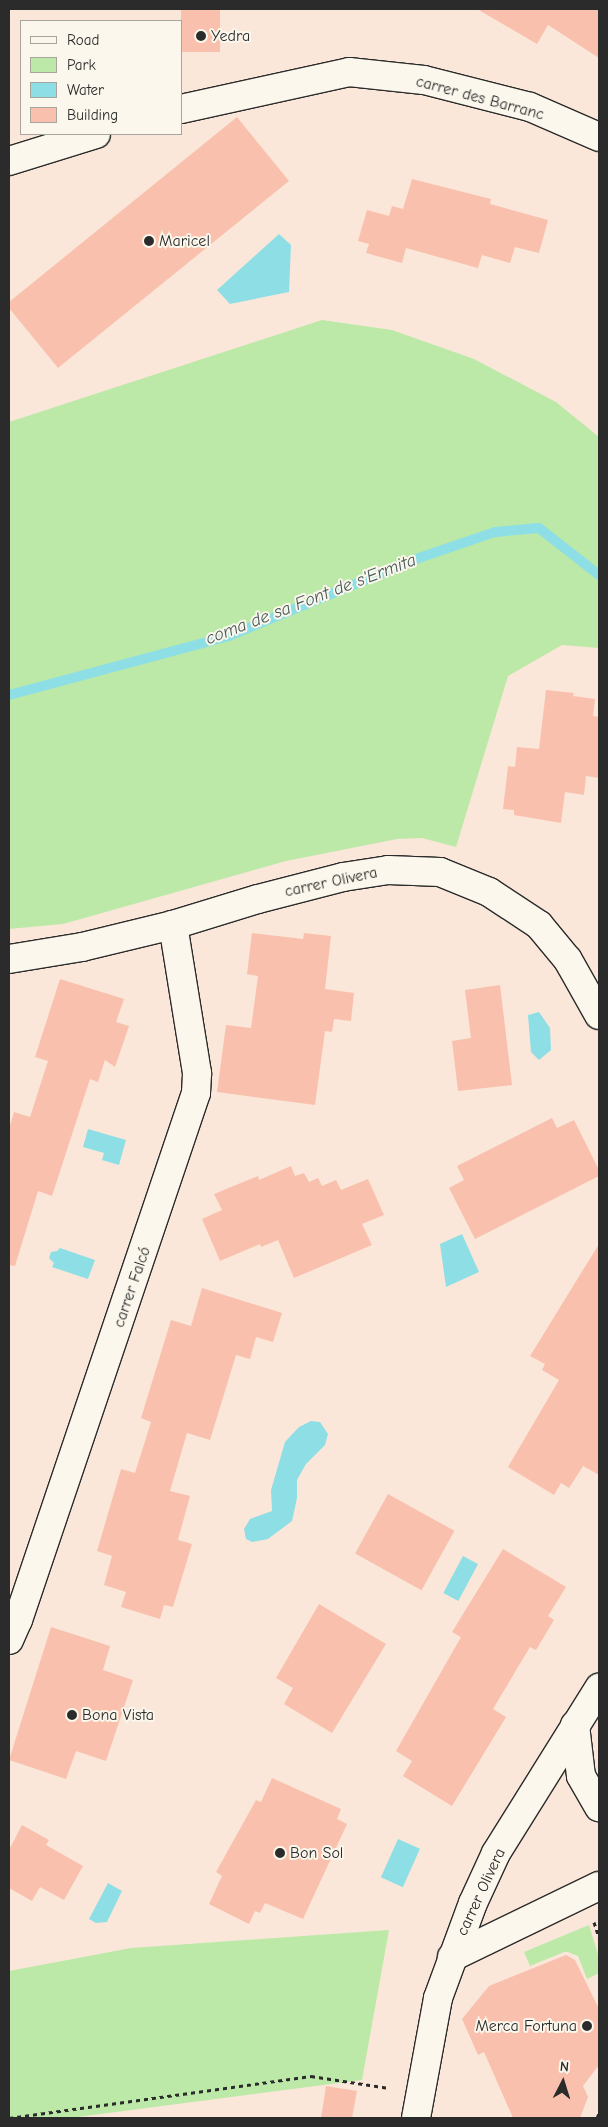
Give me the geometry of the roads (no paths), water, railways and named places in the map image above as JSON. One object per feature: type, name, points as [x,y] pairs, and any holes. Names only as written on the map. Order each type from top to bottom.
[{"type":"street","name":"carrer des Barranc","points":[[182,109],[349,72],[424,80],[530,108],[599,138]]},
{"type":"street","points":[[9,161],[93,135]]},
{"type":"street","name":"carrer Olivera","points":[[9,959],[91,945],[173,925],[258,899],[343,877],[388,870],[440,872],[489,892],[539,925],[568,960],[599,1015]]},
{"type":"street","name":"carrer Falcó","points":[[9,1640],[18,1620],[196,1093],[197,1073],[173,925]]},
{"type":"street","name":"carrer Olivera","points":[[418,2105],[438,1998],[472,1903],[496,1854],[599,1688]]},
{"type":"street","points":[[575,1725],[581,1776],[599,1808]]},
{"type":"street","points":[[452,1957],[599,1886]]},
{"type":"water","points":[[279,234],[291,245],[289,292],[230,304],[217,290]]},
{"type":"water","points":[[539,1012],[550,1028],[551,1050],[539,1060],[531,1052],[528,1015]]},
{"type":"water","points":[[88,1129],[126,1140],[119,1165],[102,1160],[104,1153],[83,1147]]},
{"type":"water","points":[[462,1234],[479,1272],[446,1287],[440,1244]]},
{"type":"water","points":[[60,1248],[95,1260],[88,1279],[52,1267],[54,1263],[49,1258],[51,1252],[57,1251]]},
{"type":"water","points":[[311,1421],[320,1422],[328,1434],[325,1445],[306,1464],[297,1480],[297,1498],[292,1521],[268,1539],[252,1542],[246,1539],[244,1529],[250,1519],[272,1511],[271,1490],[285,1442],[299,1427]]},
{"type":"water","points":[[463,1556],[478,1564],[458,1601],[443,1593]]},
{"type":"water","points":[[398,1839],[420,1849],[403,1887],[381,1877]]},
{"type":"water","points":[[108,1883],[122,1891],[107,1922],[96,1923],[89,1919]]},
{"type":"waterway","name":"coma de sa Font de s'Ermita","points":[[9,695],[229,636],[416,559],[495,532],[539,528],[599,575]]},
{"type":"place","name":"Yedra","points":[[201,36]]},
{"type":"place","name":"Maricel","points":[[149,241]]},
{"type":"place","name":"Bona Vista","points":[[72,1715]]},
{"type":"place","name":"Bon Sol","points":[[280,1853]]},
{"type":"place","name":"Merca Fortuna","points":[[587,2026]]}]
